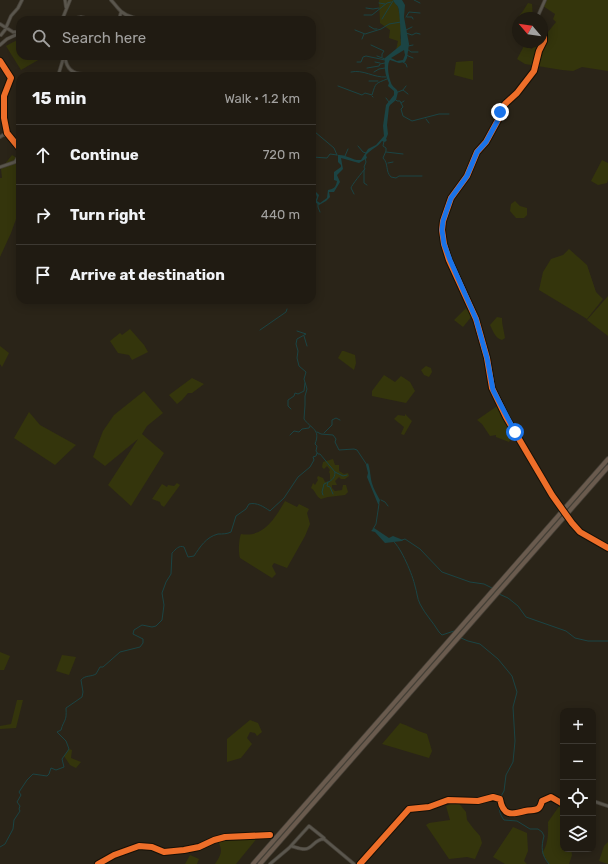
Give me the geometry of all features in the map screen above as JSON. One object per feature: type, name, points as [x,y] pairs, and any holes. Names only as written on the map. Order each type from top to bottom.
[{"type":"highway","points":[[253,864],[608,459]]},
{"type":"highway","points":[[260,864],[608,467]]},
{"type":"street","points":[[0,35],[6,28],[11,16],[18,8],[22,0]]},
{"type":"street","points":[[65,0],[66,8]]},
{"type":"street","points":[[63,16],[70,0]]},
{"type":"street","points":[[111,0],[121,11],[130,16]]},
{"type":"street","points":[[540,12],[545,0]]},
{"type":"street","points":[[120,16],[121,11]]},
{"type":"street","points":[[0,24],[13,32],[16,32]]},
{"type":"street","points":[[0,45],[16,34]]},
{"type":"street","points":[[540,48],[534,71],[518,93],[505,104],[486,142],[477,152],[467,176],[451,198],[443,221],[442,230],[444,244],[450,260],[476,319],[487,358],[493,390],[513,430],[552,495],[566,515],[580,532],[608,548]]},
{"type":"street","points":[[59,72],[64,60]]},
{"type":"street","points":[[66,60],[66,64],[74,72]]},
{"type":"street","points":[[0,61],[11,78],[5,90],[4,118],[8,135],[16,144]]},
{"type":"street","points":[[0,137],[3,135],[8,135]]},
{"type":"street","points":[[0,167],[16,160]]},
{"type":"street","points":[[360,864],[409,809],[429,807],[448,800],[478,801],[493,796],[500,798],[501,804],[506,811],[521,814],[536,810],[541,806],[542,801],[551,797],[560,802]]},
{"type":"street","points":[[596,801],[608,806]]},
{"type":"street","points":[[270,864],[291,846],[309,826],[354,864]]},
{"type":"street","points":[[98,864],[114,855],[139,846],[152,847],[164,852],[199,847],[225,837],[258,837],[270,835]]},
{"type":"street","points":[[291,846],[304,850],[308,849],[317,840],[324,839]]},
{"type":"shaded area","points":[[379,0],[393,0],[398,7],[402,26],[400,37],[401,45],[396,50],[398,41],[389,38],[390,30],[380,23]]},
{"type":"shaded area","points":[[545,0],[608,0],[608,71],[582,67],[573,71],[562,70],[525,64],[517,59],[523,48],[548,48],[548,32],[556,22],[553,19],[555,14],[543,6]]},
{"type":"shaded area","points":[[528,3],[532,4],[533,12],[522,12]]},
{"type":"shaded area","points":[[16,41],[16,60],[38,60],[21,70],[6,46]]},
{"type":"shaded area","points":[[473,61],[473,80],[454,75],[456,62]]},
{"type":"shaded area","points":[[12,155],[16,158],[16,219],[0,257],[0,178],[2,178],[1,169]]},
{"type":"shaded area","points":[[602,160],[608,163],[608,180],[607,183],[598,185],[591,181]]},
{"type":"shaded area","points":[[515,201],[520,206],[527,208],[527,215],[524,218],[516,218],[510,211],[511,204]]},
{"type":"shaded area","points":[[569,249],[587,265],[596,292],[603,299],[587,319],[539,290],[543,272],[551,259],[563,255]]},
{"type":"shaded area","points":[[608,296],[608,336],[587,320]]},
{"type":"shaded area","points":[[466,308],[472,316],[463,327],[454,320]]},
{"type":"shaded area","points":[[497,317],[502,318],[505,338],[502,340],[496,336],[490,325]]},
{"type":"shaded area","points":[[130,329],[148,352],[132,360],[129,355],[118,353],[110,341],[120,333],[122,335]]},
{"type":"shaded area","points":[[0,346],[9,353],[2,367],[0,364]]},
{"type":"shaded area","points":[[342,351],[355,355],[356,363],[354,370],[338,358]]},
{"type":"shaded area","points":[[426,366],[431,368],[432,372],[429,377],[424,375],[421,370]]},
{"type":"shaded area","points":[[384,375],[395,382],[401,376],[410,382],[415,391],[406,403],[372,396],[372,391]]},
{"type":"shaded area","points":[[192,378],[204,384],[192,393],[188,393],[177,404],[169,395]]},
{"type":"shaded area","points":[[144,391],[163,413],[147,426],[142,434],[164,453],[131,506],[108,485],[138,439],[105,466],[93,457],[103,431],[114,415]]},
{"type":"shaded area","points":[[500,404],[515,432],[509,442],[496,437],[496,435],[490,436],[482,424],[477,420]]},
{"type":"shaded area","points":[[29,412],[40,425],[76,445],[55,465],[14,438]]},
{"type":"shaded area","points":[[405,414],[412,421],[404,435],[401,434],[404,427],[394,419],[398,415],[405,416]]},
{"type":"shaded area","points":[[333,459],[335,465],[339,465],[339,471],[344,474],[348,473],[349,476],[345,479],[341,479],[339,477],[335,481],[337,485],[332,485],[332,488],[335,491],[342,490],[343,485],[346,485],[348,492],[345,495],[321,499],[311,488],[313,483],[315,485],[318,480],[318,476],[323,478],[325,482],[330,481],[330,470],[327,466],[324,469],[322,467],[323,462]]},
{"type":"shaded area","points":[[177,483],[180,485],[164,507],[160,502],[152,499],[162,484],[167,487],[168,485],[174,486]]},
{"type":"shaded area","points":[[285,501],[297,507],[299,504],[309,509],[307,513],[310,524],[287,568],[274,563],[272,566],[276,574],[272,578],[240,558],[240,539],[241,534],[256,533],[268,525]]},
{"type":"shaded area","points":[[0,652],[10,656],[4,670],[0,670]]},
{"type":"shaded area","points":[[62,655],[76,657],[69,675],[56,671]]},
{"type":"shaded area","points":[[17,700],[23,700],[16,728],[0,729],[0,726],[11,724]]},
{"type":"shaded area","points":[[250,720],[258,723],[262,732],[257,736],[255,733],[250,732],[247,738],[252,744],[241,758],[227,762],[227,739]]},
{"type":"shaded area","points":[[400,723],[427,734],[432,751],[429,758],[382,744]]},
{"type":"shaded area","points":[[69,749],[72,750],[71,758],[81,762],[76,768],[70,765],[64,756]]},
{"type":"shaded area","points":[[457,801],[466,812],[467,820],[480,836],[482,843],[475,859],[467,857],[449,859],[426,825],[429,823],[450,820],[446,806]]},
{"type":"shaded area","points":[[560,805],[560,852],[572,852],[569,864],[549,864],[542,853],[547,842],[548,822]]},
{"type":"shaded area","points":[[513,827],[527,833],[528,851],[524,861],[527,864],[505,864],[493,857]]},
{"type":"shaded area","points":[[225,837],[258,837],[236,864],[215,864],[221,852],[217,839]]},
{"type":"shaded area","points":[[608,842],[608,864],[599,861],[604,846]]},
{"type":"shaded area","points":[[190,855],[199,859],[197,864],[185,864]]},
{"type":"water","points":[[393,0],[402,0],[405,5],[404,17],[409,44],[405,62],[399,63],[390,60],[389,62],[388,69],[390,79],[392,85],[398,92],[396,100],[389,107],[387,140],[385,142],[382,141],[366,155],[367,158],[359,163],[341,158],[343,169],[337,175],[340,182],[334,192],[329,192],[330,197],[319,205],[316,203],[316,192],[319,195],[317,201],[320,203],[327,198],[328,190],[335,186],[337,181],[334,180],[334,172],[341,167],[338,162],[338,155],[355,160],[361,160],[368,149],[376,145],[384,136],[383,126],[386,105],[394,95],[394,91],[388,86],[389,83],[385,71],[385,58],[401,45],[398,7]],"holes":[[[404,50],[405,55],[403,60],[397,61],[391,58]]]},
{"type":"water","points":[[368,463],[372,485],[380,500],[379,504],[367,477],[368,473],[366,465]]},
{"type":"water","points":[[374,528],[389,538],[393,536],[403,540],[385,543],[375,532],[371,531]]},
{"type":"waterway","points":[[414,0],[420,3]]},
{"type":"waterway","points":[[382,19],[393,1]]},
{"type":"waterway","points":[[364,15],[372,15],[387,3],[391,2]]},
{"type":"waterway","points":[[379,3],[385,4]]},
{"type":"waterway","points":[[366,8],[379,8]]},
{"type":"waterway","points":[[406,17],[409,12],[420,13]]},
{"type":"waterway","points":[[407,17],[412,17],[413,19]]},
{"type":"waterway","points":[[355,30],[365,34],[381,29],[389,24],[401,22]]},
{"type":"waterway","points":[[369,26],[377,29]]},
{"type":"waterway","points":[[406,30],[412,27]]},
{"type":"waterway","points":[[406,33],[412,35],[416,33],[420,34]]},
{"type":"waterway","points":[[362,39],[364,34]]},
{"type":"waterway","points":[[371,45],[384,51],[382,57]]},
{"type":"waterway","points":[[408,46],[413,45]]},
{"type":"waterway","points":[[407,49],[411,52],[418,52]]},
{"type":"waterway","points":[[406,55],[413,58]]},
{"type":"waterway","points":[[357,62],[361,62],[363,57],[366,56],[385,60]]},
{"type":"waterway","points":[[377,56],[385,59]]},
{"type":"waterway","points":[[375,62],[380,63]]},
{"type":"waterway","points":[[403,62],[407,67]]},
{"type":"waterway","points":[[367,68],[379,66],[380,64],[385,63]]},
{"type":"waterway","points":[[374,72],[385,68]]},
{"type":"waterway","points":[[351,72],[355,71],[386,77]]},
{"type":"waterway","points":[[338,86],[362,95],[365,93],[372,95],[376,84],[387,79]]},
{"type":"waterway","points":[[369,81],[378,81]]},
{"type":"waterway","points":[[403,90],[406,86]]},
{"type":"waterway","points":[[398,92],[403,90],[408,94]]},
{"type":"waterway","points":[[386,98],[389,102]]},
{"type":"waterway","points":[[395,99],[400,101],[403,107],[401,109],[403,116],[412,121],[439,114],[449,114]]},
{"type":"waterway","points":[[426,119],[429,123]]},
{"type":"waterway","points":[[316,133],[334,148],[337,155]]},
{"type":"waterway","points":[[384,141],[383,146],[386,148],[386,151],[383,158],[391,177],[422,176]]},
{"type":"waterway","points":[[358,146],[363,152],[366,153]]},
{"type":"waterway","points":[[345,156],[348,149]]},
{"type":"waterway","points":[[386,152],[403,154]]},
{"type":"waterway","points":[[316,157],[327,158],[330,154],[337,155]]},
{"type":"waterway","points":[[354,194],[351,188],[365,169],[365,158]]},
{"type":"waterway","points":[[388,163],[393,162]]},
{"type":"waterway","points":[[364,170],[364,183],[367,185]]},
{"type":"waterway","points":[[318,204],[320,212]]},
{"type":"waterway","points":[[260,330],[286,312],[287,309]]},
{"type":"waterway","points":[[297,331],[306,334],[297,339],[296,344],[299,366],[306,372],[304,379],[307,389],[305,396],[304,419],[316,432],[316,451],[335,472],[332,480],[324,484],[322,492],[323,495]]},
{"type":"waterway","points":[[304,336],[307,346]]},
{"type":"waterway","points":[[291,409],[288,406],[288,400],[294,396],[295,393],[298,394],[304,391],[305,383]]},
{"type":"waterway","points":[[324,433],[332,425],[332,420],[336,418],[340,420]]},
{"type":"waterway","points":[[290,435],[294,431],[299,432],[302,429],[309,428],[310,426]]},
{"type":"waterway","points":[[317,432],[321,434],[333,435],[336,439],[335,442],[339,450],[357,450],[367,465]]},
{"type":"waterway","points":[[0,847],[5,844],[13,829],[14,820],[20,811],[20,806],[17,802],[21,795],[19,792],[27,780],[33,774],[47,776],[51,768],[56,770],[64,767],[62,759],[69,749],[66,741],[57,732],[61,730],[65,720],[66,708],[82,697],[83,692],[81,680],[84,677],[96,674],[100,667],[103,667],[120,652],[140,647],[143,643],[143,639],[133,634],[134,630],[142,625],[152,627],[156,626],[162,620],[164,605],[162,593],[171,574],[172,553],[178,548],[184,547],[188,557],[194,556],[210,537],[231,532],[236,516],[246,509],[249,504],[258,504],[270,511],[284,498],[298,477],[310,467],[314,460],[313,457],[316,456],[317,453]]},
{"type":"waterway","points":[[335,472],[343,476],[347,475]]},
{"type":"waterway","points":[[328,482],[327,486],[330,487],[333,494]]},
{"type":"waterway","points":[[381,500],[388,506]]},
{"type":"waterway","points":[[373,529],[376,524],[379,504]]},
{"type":"waterway","points":[[402,540],[405,539],[420,549],[442,572],[470,582],[484,584],[492,588]]},
{"type":"waterway","points":[[393,541],[400,549],[406,562],[414,581],[419,602],[424,611],[442,635],[454,631]]},
{"type":"waterway","points":[[499,594],[508,598],[518,606],[526,617],[566,631],[575,638],[588,641],[608,641]]},
{"type":"waterway","points":[[461,638],[480,644],[498,659],[512,676],[517,692],[513,707],[515,741],[513,762],[506,775],[504,791],[500,798]]},
{"type":"waterway","points":[[499,801],[501,816],[504,820],[517,821],[530,829],[538,829],[542,832],[544,836],[542,851],[549,864]]},
{"type":"cycle path","points":[[540,48],[534,71],[517,93],[505,104],[486,142],[477,152],[467,176],[451,198],[443,221],[442,230],[444,244],[449,260],[476,319],[487,358],[492,388],[506,417],[552,495],[572,523],[580,532],[608,548]]},
{"type":"cycle path","points":[[0,61],[11,78],[4,96],[4,118],[7,133],[16,144]]},
{"type":"cycle path","points":[[360,864],[409,809],[429,807],[448,800],[478,801],[493,797],[500,799],[503,809],[508,813],[516,813],[536,810],[541,805],[542,801],[551,797],[560,802]]},
{"type":"cycle path","points":[[98,864],[114,855],[139,846],[152,847],[164,852],[199,847],[225,837],[270,835]]},
{"type":"route","points":[[500,112],[498,120],[486,142],[477,152],[467,176],[451,198],[443,221],[442,230],[447,253],[476,319],[492,379],[492,388],[515,432]]}]
